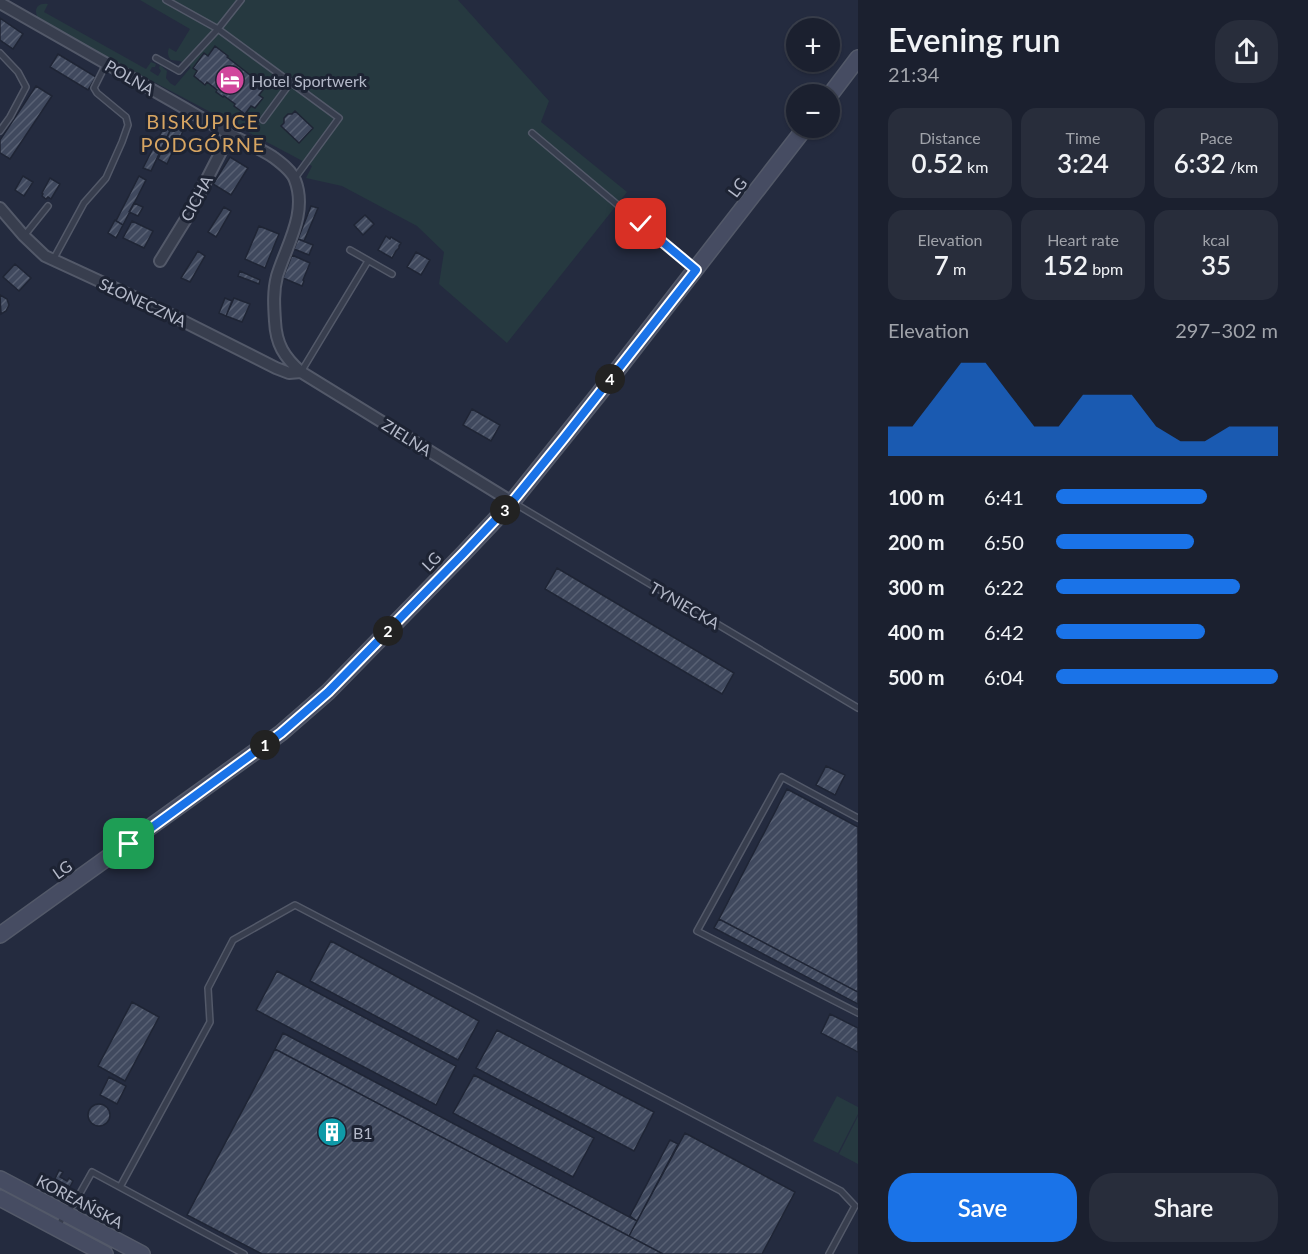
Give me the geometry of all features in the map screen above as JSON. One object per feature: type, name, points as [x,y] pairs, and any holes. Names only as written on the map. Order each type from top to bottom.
[{"type":"main road","points":[[838,84],[858,58]]},
{"type":"main road","name":"LG","points":[[0,935],[281,733],[335,685],[512,502],[797,138]]},
{"type":"main road","name":"KOREAŃSKA","points":[[0,1179],[142,1254]]},
{"type":"main road","points":[[0,1198],[105,1254]]},
{"type":"street","name":"POLNA","points":[[0,3],[271,156],[284,165],[295,178]]},
{"type":"street","name":"CICHA","points":[[160,261],[189,214],[230,134]]},
{"type":"street","points":[[295,178],[299,194],[298,213],[293,235],[277,277],[274,309],[279,344],[283,353],[301,372]]},
{"type":"street","name":"SŁONECZNA","points":[[0,208],[24,237],[45,256],[276,368],[289,373],[301,372]]},
{"type":"street","name":"ZIELNA","points":[[301,372],[512,502]]},
{"type":"lane","points":[[166,0],[218,29],[339,118],[295,178]]},
{"type":"lane","points":[[156,58],[180,71],[241,0]]},
{"type":"lane","points":[[0,131],[26,87],[18,72],[1,54]]},
{"type":"lane","points":[[53,260],[84,203],[106,178],[128,125],[126,117],[94,88],[106,64]]},
{"type":"lane","points":[[263,120],[291,82]]},
{"type":"lane","points":[[532,133],[696,270]]},
{"type":"lane","points":[[24,237],[48,206]]},
{"type":"lane","points":[[350,250],[392,274]]},
{"type":"lane","points":[[301,372],[368,261]]},
{"type":"lane","name":"TYNIECKA","points":[[512,502],[858,708]]},
{"type":"lane","points":[[858,818],[782,777],[698,931],[858,1013]]},
{"type":"lane","points":[[120,1187],[210,1022],[208,988],[232,940],[295,905],[841,1191],[856,1204],[829,1254]]},
{"type":"lane","points":[[57,1229],[92,1172],[244,1254]]},
{"type":"shaded area","points":[[140,0],[458,0],[549,101],[541,122],[627,192],[507,343],[439,284],[444,252],[417,226],[342,186],[306,178],[312,166],[41,22],[36,12],[40,5],[48,4],[44,12],[146,69],[151,62],[156,64],[150,71],[158,76],[161,71],[160,65],[167,71],[166,78],[175,86],[191,67],[180,61],[171,60],[168,50],[169,48],[176,52],[190,29]]},
{"type":"shaded area","points":[[837,1096],[858,1107],[858,1114],[838,1153],[813,1141]]},
{"type":"shaded area","points":[[858,1116],[858,1164],[839,1154]]},
{"type":"building","points":[[0,18],[23,34],[13,49],[0,40]]},
{"type":"building","name":"Hotel Sportwerk","points":[[215,46],[254,78],[255,76],[267,85],[259,95],[263,98],[255,108],[251,106],[245,114],[234,106],[235,104],[216,92],[217,90],[207,82],[205,85],[194,76],[197,71],[193,68],[204,53],[208,56]]},
{"type":"building","points":[[58,54],[96,77],[88,90],[50,67]]},
{"type":"building","points":[[36,86],[52,96],[10,159],[0,153],[0,140]]},
{"type":"building","points":[[295,111],[313,128],[299,143],[281,126],[284,118]]},
{"type":"building","points":[[167,121],[173,124],[151,171],[143,168]]},
{"type":"building","points":[[173,124],[184,129],[174,150],[164,145]]},
{"type":"building","points":[[164,147],[173,151],[167,164],[158,159]]},
{"type":"building","points":[[230,157],[248,168],[231,195],[213,184]]},
{"type":"building","points":[[23,176],[33,182],[24,196],[15,190]]},
{"type":"building","points":[[139,176],[146,180],[123,225],[116,221]]},
{"type":"building","points":[[50,178],[60,184],[51,199],[48,197],[46,199],[42,193]]},
{"type":"building","points":[[134,203],[143,207],[138,216],[129,212]]},
{"type":"building","points":[[311,206],[318,208],[304,241],[298,239]]},
{"type":"building","points":[[224,207],[231,211],[216,237],[208,232]]},
{"type":"building","points":[[365,215],[374,224],[363,235],[354,225]]},
{"type":"building","points":[[115,220],[123,225],[116,238],[108,233]]},
{"type":"building","points":[[132,221],[153,231],[144,248],[123,238]]},
{"type":"building","points":[[259,226],[279,234],[265,268],[245,259]]},
{"type":"building","points":[[386,236],[401,243],[392,258],[378,250]]},
{"type":"building","points":[[298,239],[313,245],[309,255],[294,249]]},
{"type":"building","points":[[198,251],[205,256],[190,282],[181,278]]},
{"type":"building","points":[[416,252],[430,260],[421,275],[407,267]]},
{"type":"building","points":[[292,255],[310,263],[302,286],[283,278]]},
{"type":"building","points":[[15,264],[31,278],[19,291],[3,277]]},
{"type":"building","points":[[240,271],[260,280],[259,284],[238,276]]},
{"type":"building","points":[[0,295],[7,299],[9,305],[1,314]]},
{"type":"building","points":[[225,298],[232,301],[226,316],[219,313]]},
{"type":"building","points":[[234,298],[250,304],[242,322],[226,316]]},
{"type":"building","points":[[472,409],[500,425],[491,441],[463,425]]},
{"type":"building","points":[[557,568],[734,673],[722,694],[545,589]]},
{"type":"building","points":[[826,766],[845,775],[835,795],[816,785]]},
{"type":"building","points":[[787,789],[858,827],[858,992],[719,919]]},
{"type":"building","points":[[719,919],[858,992],[858,1004],[714,928]]},
{"type":"building","points":[[331,941],[479,1021],[458,1060],[310,981]]},
{"type":"building","points":[[277,971],[456,1066],[436,1105],[256,1010]]},
{"type":"building","points":[[132,1002],[159,1017],[125,1081],[98,1066]]},
{"type":"building","points":[[830,1014],[858,1028],[858,1052],[821,1033]]},
{"type":"building","points":[[497,1030],[654,1112],[634,1151],[476,1068]]},
{"type":"building","points":[[283,1033],[637,1221],[629,1236],[275,1049]]},
{"type":"building","name":"B1","points":[[275,1049],[663,1254],[262,1254],[187,1215]]},
{"type":"building","points":[[474,1075],[594,1138],[573,1177],[453,1113]]},
{"type":"building","points":[[109,1077],[126,1086],[117,1104],[100,1095]]},
{"type":"building","points":[[95,1104],[103,1104],[110,1111],[110,1119],[103,1126],[95,1126],[88,1119],[88,1111]]},
{"type":"building","points":[[685,1133],[795,1192],[762,1254],[663,1254],[629,1236]]},
{"type":"building","points":[[670,1140],[678,1144],[637,1221],[630,1216]]},
{"type":"building","points":[[59,1170],[63,1172],[60,1177],[73,1181],[70,1187],[55,1179]]},
{"type":"place","name":"Hotel Sportwerk","points":[[230,80]]},
{"type":"place","name":"B1","points":[[332,1132]]},
{"type":"district","name":"BISKUPICE PODGÓRNE","points":[[203,132]]},
{"type":"route","points":[[129,844],[281,733],[328,692],[512,502],[696,270],[641,224]]}]
